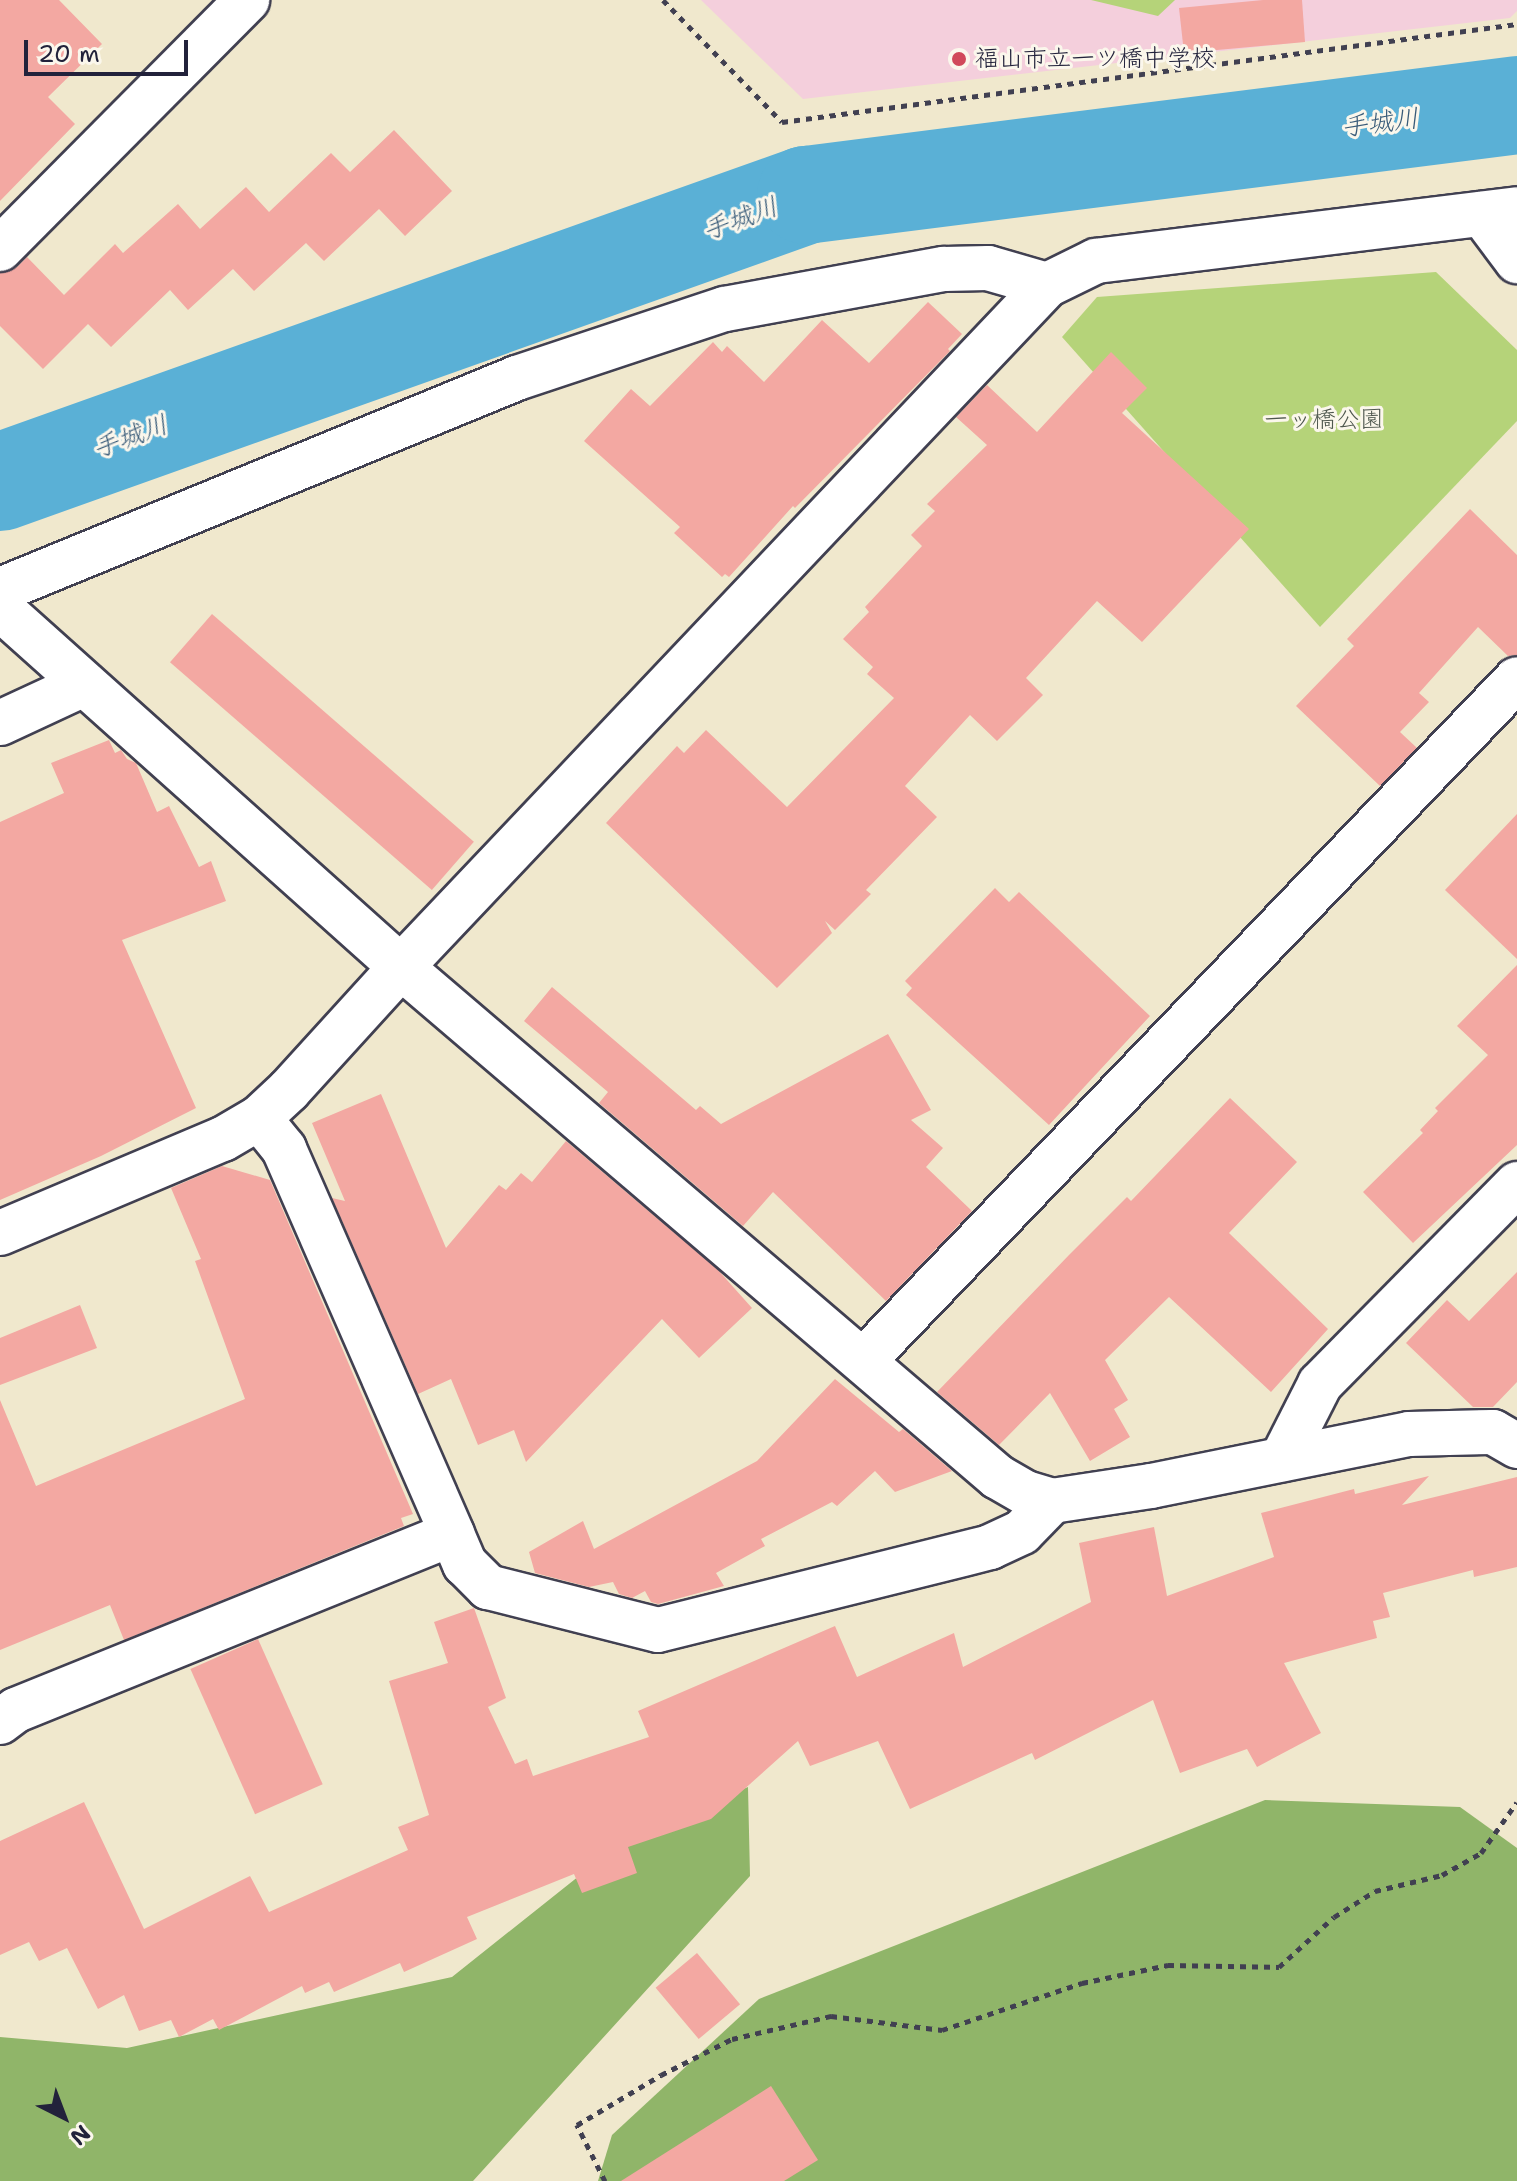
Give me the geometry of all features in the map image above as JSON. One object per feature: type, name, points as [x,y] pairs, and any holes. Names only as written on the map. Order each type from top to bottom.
[{"type":"street","points":[[0,249],[247,0]]},
{"type":"street","points":[[0,1233],[223,1139],[259,1118],[289,1090],[401,967],[1047,285],[1096,261],[1500,211],[1517,261]]},
{"type":"street","points":[[0,590],[517,378],[725,309],[944,269],[988,268],[1047,285]]},
{"type":"street","points":[[0,608],[401,967],[998,1477],[1026,1493],[1052,1501],[1151,1486],[1409,1434],[1493,1432],[1517,1446]]},
{"type":"street","points":[[864,1360],[1517,679]]},
{"type":"street","points":[[0,723],[84,684]]},
{"type":"street","points":[[259,1118],[284,1149],[465,1564],[488,1587],[658,1630],[990,1547],[1022,1532],[1052,1501]]},
{"type":"street","points":[[1282,1459],[1320,1384],[1517,1184]]},
{"type":"street","points":[[0,1722],[16,1710],[452,1534]]},
{"type":"path","points":[[663,0],[782,122],[1517,24]]},
{"type":"path","points":[[605,2181],[577,2125],[661,2075],[732,2039],[831,2016],[942,2030],[1082,1983],[1168,1965],[1279,1967],[1334,1917],[1375,1891],[1442,1875],[1481,1853],[1517,1802]]},
{"type":"shaded area","name":"福山市立一ツ橋中学校","points":[[701,0],[1517,0],[1517,11],[1510,18],[803,99]]},
{"type":"green space","points":[[1091,0],[1175,0],[1158,16]]},
{"type":"green space","name":"一ッ橋公園","points":[[1436,272],[1517,350],[1517,421],[1320,627],[1062,337],[1097,297]]},
{"type":"green space","points":[[748,1787],[750,1876],[473,2181],[0,2181],[0,2037],[127,2048],[452,1977],[623,1841]]},
{"type":"green space","points":[[1265,1800],[1460,1807],[1517,1848],[1517,2181],[598,2181],[612,2135],[759,1999]]},
{"type":"building","points":[[0,0],[59,0],[102,44],[48,97],[75,124],[0,201]]},
{"type":"building","points":[[1263,0],[1302,0],[1305,42],[1184,53],[1179,8]]},
{"type":"building","points":[[394,130],[452,191],[405,236],[379,209],[324,261],[306,243],[254,291],[233,269],[188,310],[170,290],[111,347],[88,324],[43,369],[0,326],[0,273],[17,267],[27,257],[64,295],[115,244],[123,253],[178,204],[200,229],[246,187],[269,212],[331,153],[350,172]]},
{"type":"building","points":[[928,302],[962,334],[948,349],[950,351],[795,508],[793,506],[729,577],[725,574],[722,577],[674,533],[680,527],[584,441],[631,389],[650,406],[713,342],[722,352],[727,346],[764,382],[822,320],[869,363]]},
{"type":"building","points":[[1111,352],[1147,388],[1122,413],[1249,529],[1142,642],[1097,601],[1026,678],[1043,695],[997,741],[970,715],[905,786],[937,817],[866,890],[871,894],[835,930],[825,921],[832,933],[777,988],[606,823],[677,746],[684,753],[706,730],[787,807],[894,698],[867,674],[873,667],[843,639],[869,612],[865,607],[922,546],[911,535],[935,511],[927,504],[987,445],[956,417],[987,385],[1037,432]]},
{"type":"building","points":[[1470,509],[1517,555],[1517,655],[1508,656],[1478,627],[1419,693],[1429,702],[1400,732],[1417,748],[1380,786],[1296,706],[1354,646],[1347,639]]},
{"type":"building","points":[[212,614],[474,842],[432,890],[170,662]]},
{"type":"building","points":[[109,740],[115,753],[121,750],[127,759],[136,763],[157,812],[169,806],[199,867],[211,861],[226,901],[122,940],[196,1108],[101,1156],[0,1200],[0,822],[64,793],[51,763]]},
{"type":"building","points":[[1517,814],[1517,959],[1445,890]]},
{"type":"building","points":[[995,888],[1009,902],[1019,892],[1150,1016],[1049,1125],[906,995],[912,988],[905,981]]},
{"type":"building","points":[[1517,965],[1517,1145],[1413,1243],[1363,1192],[1423,1133],[1420,1130],[1438,1111],[1435,1108],[1488,1055],[1457,1026]]},
{"type":"building","points":[[552,987],[696,1110],[700,1106],[721,1124],[888,1034],[931,1110],[911,1120],[943,1148],[926,1167],[972,1211],[886,1301],[773,1192],[743,1226],[599,1103],[608,1092],[524,1021]]},
{"type":"building","points":[[381,1094],[446,1248],[499,1185],[506,1190],[521,1173],[532,1182],[566,1141],[718,1270],[752,1308],[699,1358],[662,1319],[526,1462],[514,1430],[478,1445],[451,1379],[418,1394],[332,1198],[345,1201],[312,1123]]},
{"type":"building","points":[[1230,1098],[1297,1162],[1229,1233],[1328,1329],[1271,1392],[1169,1297],[1105,1360],[1128,1400],[1114,1409],[1130,1437],[1090,1461],[1050,1393],[999,1445],[937,1392],[1069,1255],[1127,1197],[1131,1201]]},
{"type":"building","points":[[222,1166],[270,1180],[413,1514],[401,1518],[404,1526],[124,1640],[110,1605],[0,1650],[0,1400],[36,1486],[245,1399],[195,1261],[201,1259],[171,1188]]},
{"type":"building","points":[[1517,1272],[1517,1382],[1493,1407],[1473,1407],[1406,1343],[1447,1300],[1469,1321]]},
{"type":"building","points":[[80,1305],[97,1348],[0,1385],[0,1338]]},
{"type":"building","points":[[835,1379],[899,1432],[903,1429],[952,1471],[895,1492],[875,1471],[837,1506],[832,1502],[761,1539],[765,1546],[716,1573],[724,1586],[658,1604],[651,1602],[645,1591],[632,1598],[619,1594],[613,1582],[589,1587],[535,1573],[529,1552],[583,1521],[594,1549],[757,1461]]},
{"type":"building","points":[[1429,1476],[1402,1505],[1517,1477],[1517,1567],[1474,1577],[1473,1570],[1383,1593],[1390,1617],[1373,1621],[1377,1638],[1284,1663],[1321,1733],[1257,1767],[1247,1749],[1180,1773],[1153,1700],[1035,1760],[1032,1753],[910,1809],[878,1741],[810,1766],[798,1741],[711,1819],[628,1847],[637,1873],[582,1893],[574,1874],[467,1917],[477,1939],[404,1972],[400,1963],[334,1992],[329,1982],[305,1993],[302,1986],[219,2030],[213,2019],[179,2037],[171,2020],[139,2031],[124,1995],[98,2009],[67,1948],[39,1961],[29,1942],[0,1955],[0,1841],[84,1802],[144,1929],[250,1876],[269,1912],[408,1850],[398,1827],[429,1815],[389,1681],[448,1663],[434,1622],[474,1608],[506,1698],[488,1707],[515,1764],[527,1759],[533,1776],[649,1737],[638,1711],[835,1626],[857,1677],[954,1633],[963,1667],[1091,1602],[1079,1543],[1154,1527],[1167,1596],[1274,1557],[1261,1513],[1354,1489],[1355,1494]]},
{"type":"building","points":[[258,1639],[323,1784],[255,1814],[190,1669]]},
{"type":"building","points":[[697,1953],[740,2004],[699,2039],[656,1988]]},
{"type":"building","points":[[771,2086],[818,2160],[784,2181],[621,2181]]},
{"type":"waterway","name":"手城川","points":[[0,482],[806,195],[1517,105]]},
{"type":"place","name":"福山市立一ツ橋中学校","points":[[959,59]]}]
